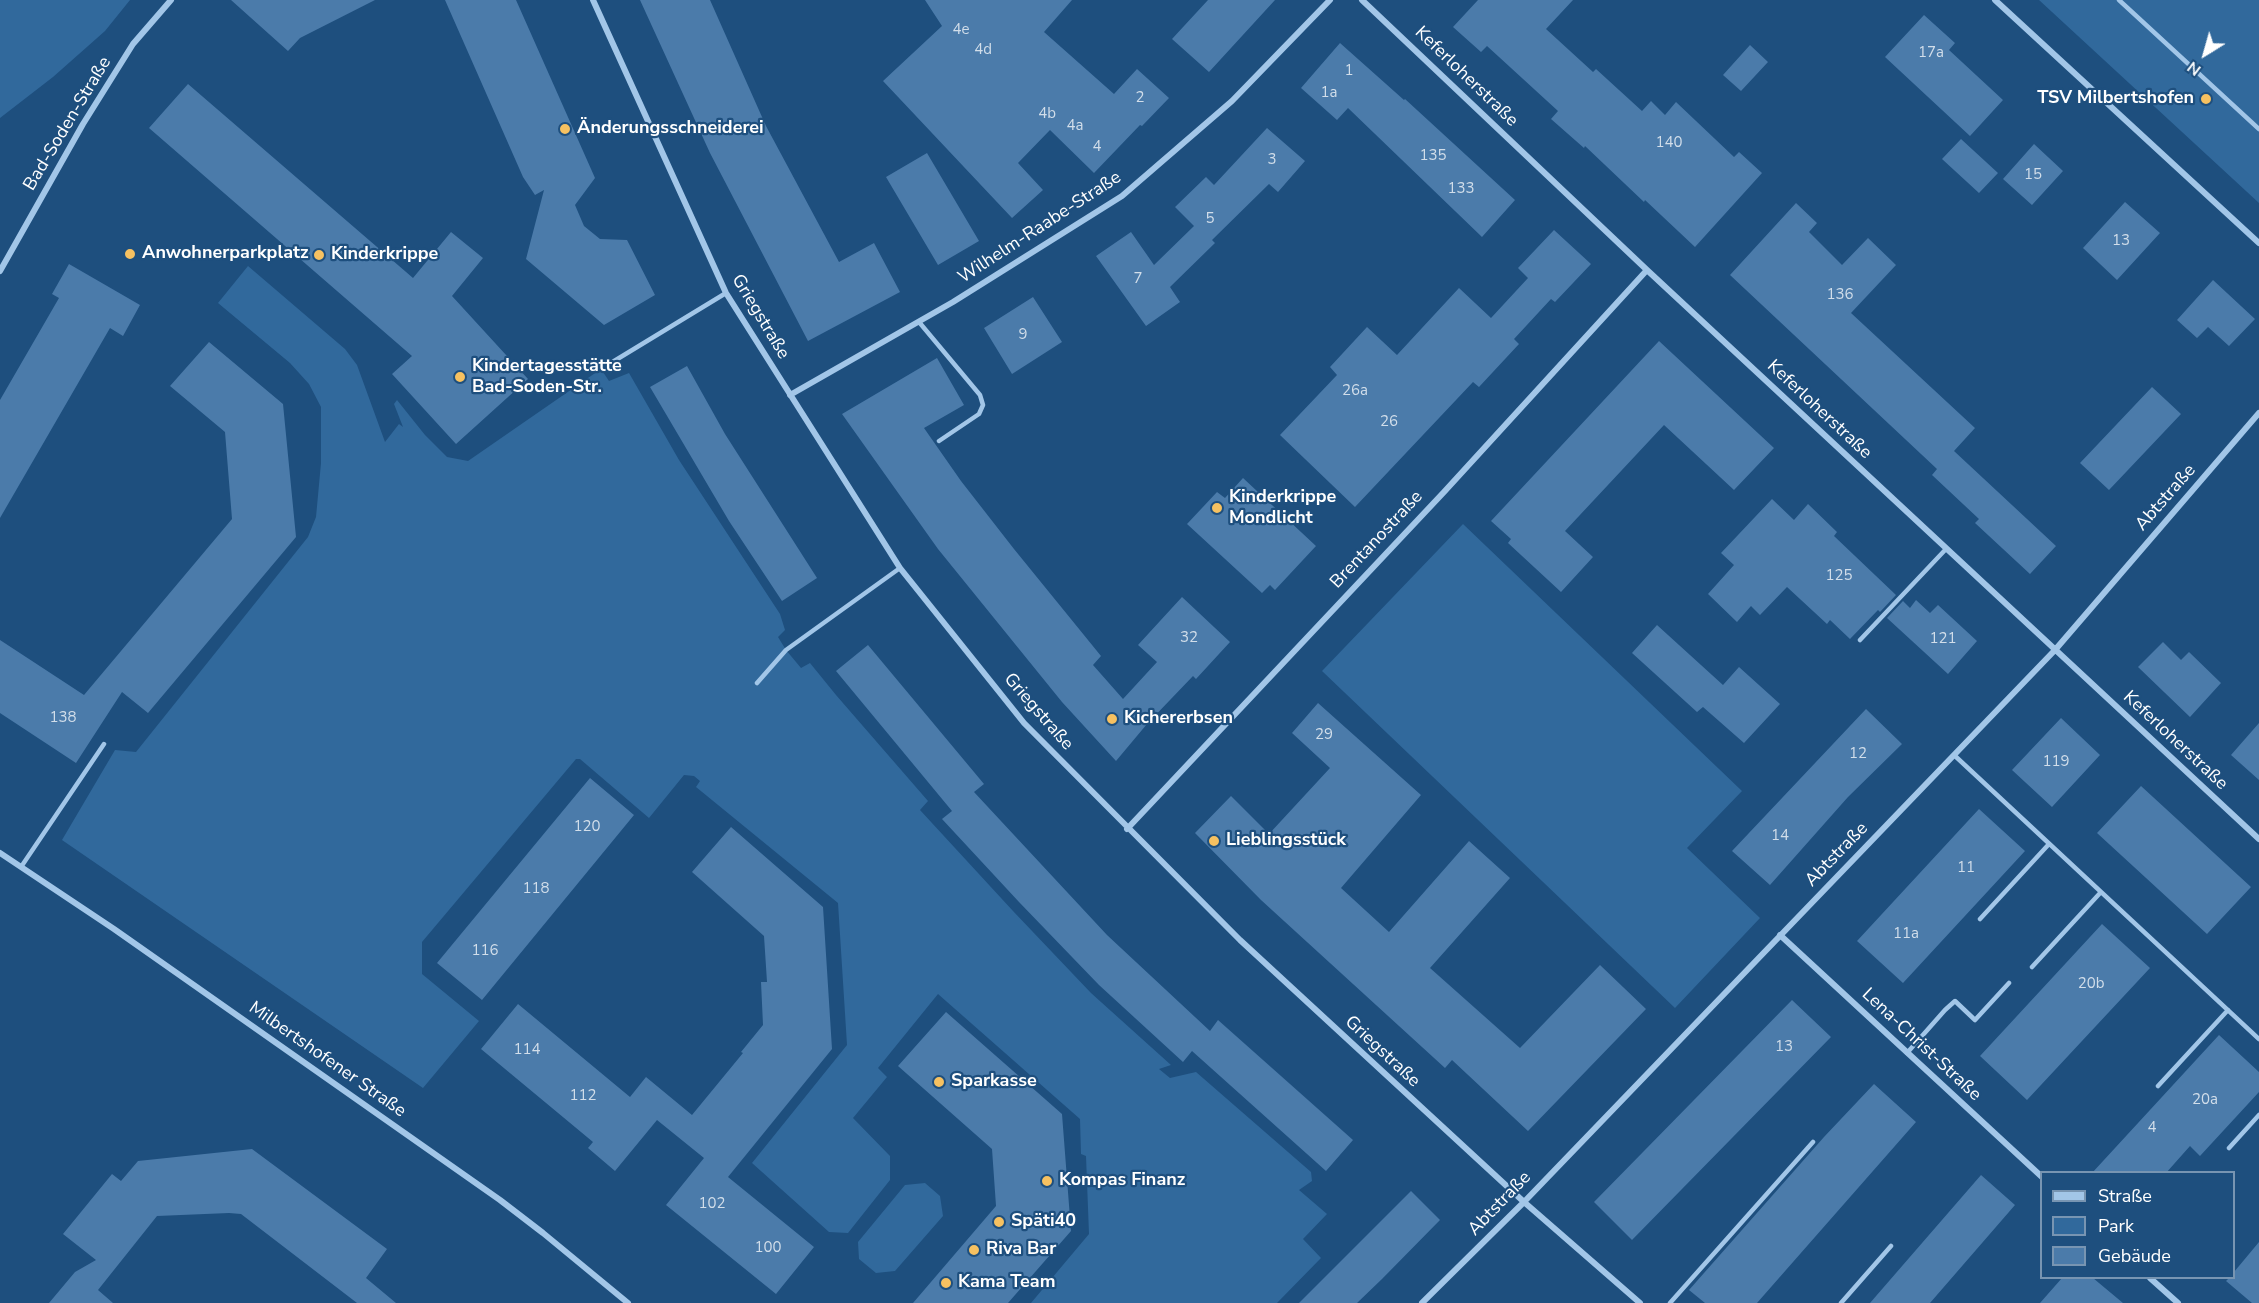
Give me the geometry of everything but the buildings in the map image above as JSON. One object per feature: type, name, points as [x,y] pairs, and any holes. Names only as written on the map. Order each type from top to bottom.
[{"type":"street","name":"Bad-Soden-Straße","points":[[0,271],[83,124],[133,44],[171,0]]},
{"type":"street","name":"Griegstraße","points":[[593,0],[726,293],[900,568],[1024,723],[1240,940],[1524,1202],[1640,1303]]},
{"type":"street","name":"Wilhelm-Raabe-Straße","points":[[790,395],[919,322],[1122,195],[1232,101],[1330,0]]},
{"type":"street","name":"Keferloherstraße","points":[[1362,0],[1647,270],[2259,840]]},
{"type":"street","points":[[1995,0],[2258,240]]},
{"type":"street","name":"Brentanostraße","points":[[1127,829],[1436,500],[1647,270]]},
{"type":"street","name":"Abtstraße","points":[[1422,1303],[1524,1202],[2055,650],[2259,413]]},
{"type":"street","name":"Milbertshofener Straße","points":[[0,853],[124,936],[500,1200],[628,1303]]},
{"type":"street","name":"Lena-Christ-Straße","points":[[1780,935],[2040,1175]]},
{"type":"street","points":[[2151,1279],[2178,1303]]},
{"type":"lane","points":[[2119,0],[2259,129]]},
{"type":"lane","points":[[601,369],[726,293]]},
{"type":"lane","points":[[919,322],[980,395],[982,405],[979,414],[939,441]]},
{"type":"lane","points":[[1860,640],[1946,549]]},
{"type":"lane","points":[[757,683],[786,650],[900,568]]},
{"type":"lane","points":[[21,867],[104,744]]},
{"type":"lane","points":[[1954,756],[2259,1039]]},
{"type":"lane","points":[[1980,918],[2049,844]]},
{"type":"lane","points":[[2032,967],[2101,892]]},
{"type":"lane","points":[[1907,1053],[1955,1001],[1975,1020],[2009,983]]},
{"type":"lane","points":[[2158,1086],[2228,1010]]},
{"type":"lane","points":[[2229,1148],[2259,1115]]},
{"type":"lane","points":[[1670,1303],[1813,1142]]},
{"type":"lane","points":[[1841,1303],[1891,1246]]},
{"type":"green space","points":[[0,0],[130,0],[105,31],[53,77],[0,118]]},
{"type":"green space","name":"TSV Milbertshofen","points":[[2039,0],[2259,0],[2259,203]]},
{"type":"green space","points":[[248,266],[345,349],[357,365],[385,442],[399,424],[403,427],[394,404],[397,400],[425,435],[447,457],[468,461],[601,369],[609,381],[629,373],[679,460],[780,614],[785,630],[778,637],[786,650],[801,668],[810,663],[928,801],[920,810],[1013,911],[1091,993],[1171,1065],[1159,1069],[1170,1078],[1196,1072],[1311,1172],[1312,1181],[1299,1190],[1327,1214],[1303,1239],[1321,1258],[1277,1303],[1031,1303],[1089,1234],[1086,1156],[1081,1154],[1080,1119],[938,994],[878,1068],[887,1077],[853,1118],[890,1156],[890,1180],[848,1233],[829,1232],[752,1163],[847,1045],[838,903],[696,787],[700,781],[694,776],[684,775],[649,818],[580,759],[576,759],[422,942],[422,974],[479,1021],[423,1088],[62,840],[115,750],[136,752],[308,537],[316,517],[321,463],[321,407],[309,384],[290,363],[218,303]]},
{"type":"green space","points":[[1463,524],[1742,791],[1687,848],[1760,918],[1675,1008],[1322,671]]},
{"type":"green space","points":[[925,1183],[940,1196],[943,1216],[895,1271],[876,1273],[859,1259],[858,1242],[905,1185]]},
{"type":"place","name":"TSV Milbertshofen","points":[[2206,99]]},
{"type":"place","name":"Änderungsschneiderei","points":[[565,129]]},
{"type":"place","name":"Anwohnerparkplatz","points":[[130,254]]},
{"type":"place","name":"Kinderkrippe","points":[[319,255]]},
{"type":"place","name":"Kindertagesstätte Bad-Soden-Str.","points":[[460,377]]},
{"type":"place","name":"Kinderkrippe Mondlicht","points":[[1217,508]]},
{"type":"place","name":"Kichererbsen","points":[[1112,719]]},
{"type":"place","name":"Lieblingsstück","points":[[1214,841]]},
{"type":"place","name":"Sparkasse","points":[[939,1082]]},
{"type":"place","name":"Kompas Finanz","points":[[1047,1181]]},
{"type":"place","name":"Späti40","points":[[999,1222]]},
{"type":"place","name":"Riva Bar","points":[[974,1250]]},
{"type":"place","name":"Kama Team","points":[[946,1283]]}]
